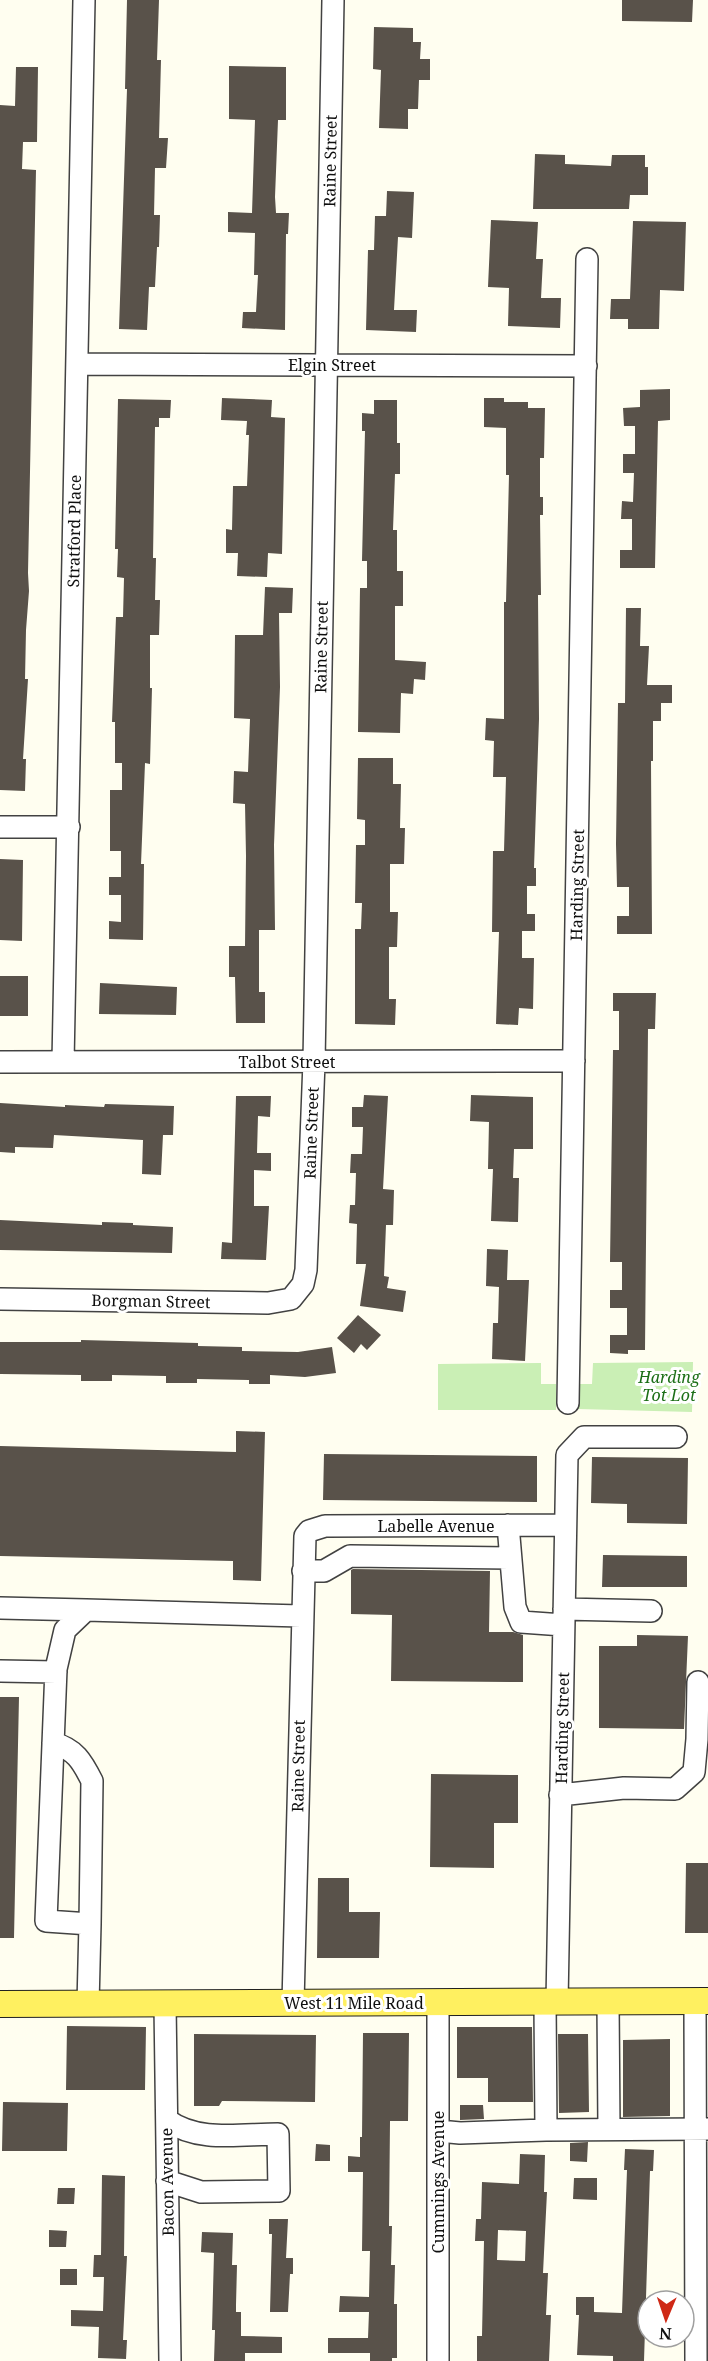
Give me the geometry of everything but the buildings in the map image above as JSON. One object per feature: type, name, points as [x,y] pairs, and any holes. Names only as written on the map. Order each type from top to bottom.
[{"type":"main road","name":"West 11 Mile Road","points":[[0,2004],[702,2001]]},
{"type":"street","name":"Stratford Place","points":[[63,1062],[84,0]]},
{"type":"street","name":"Raine Street","points":[[297,1291],[303,1284],[306,1270],[314,1062],[333,0]]},
{"type":"street","name":"Harding Street","points":[[567,1403],[587,258]]},
{"type":"street","name":"Elgin Street","points":[[77,364],[586,366]]},
{"type":"street","points":[[0,827],[69,827]]},
{"type":"street","name":"Talbot Street","points":[[0,1062],[574,1061]]},
{"type":"street","name":"Borgman Street","points":[[0,1299],[268,1303],[291,1299],[297,1291]]},
{"type":"street","name":"Harding Street","points":[[546,2130],[560,1795],[567,1455],[584,1437],[676,1437]]},
{"type":"street","points":[[508,1525],[509,1558],[515,1607],[521,1622],[651,1611]]},
{"type":"street","name":"Labelle Avenue","points":[[309,1531],[325,1526],[565,1525]]},
{"type":"street","name":"Raine Street","points":[[293,2003],[303,1542],[309,1531]]},
{"type":"street","points":[[303,1571],[324,1570],[350,1556],[509,1558]]},
{"type":"street","points":[[0,1608],[301,1616]]},
{"type":"street","points":[[87,1610],[65,1630],[56,1672],[46,1921],[90,1924]]},
{"type":"street","points":[[0,1671],[56,1672]]},
{"type":"street","points":[[560,1795],[624,1788],[675,1789],[694,1772],[698,1682]]},
{"type":"street","points":[[53,1743],[67,1747],[83,1763],[92,1781],[88,2004]]},
{"type":"street","points":[[696,2361],[702,2193],[702,2001]]},
{"type":"street","points":[[608,2002],[609,2129]]},
{"type":"street","name":"Cummings Avenue","points":[[438,2003],[438,2361]]},
{"type":"street","name":"Bacon Avenue","points":[[165,2004],[170,2361]]},
{"type":"street","points":[[166,2120],[176,2127],[200,2135],[278,2134],[279,2191],[201,2192],[167,2181]]},
{"type":"street","points":[[439,2131],[460,2133],[702,2129]]},
{"type":"green space","name":"Harding Tot Lot","points":[[693,1362],[692,1412],[578,1409],[579,1384],[592,1384],[593,1363]]},
{"type":"green space","points":[[541,1363],[541,1384],[556,1384],[556,1410],[438,1410],[438,1364]]}]
